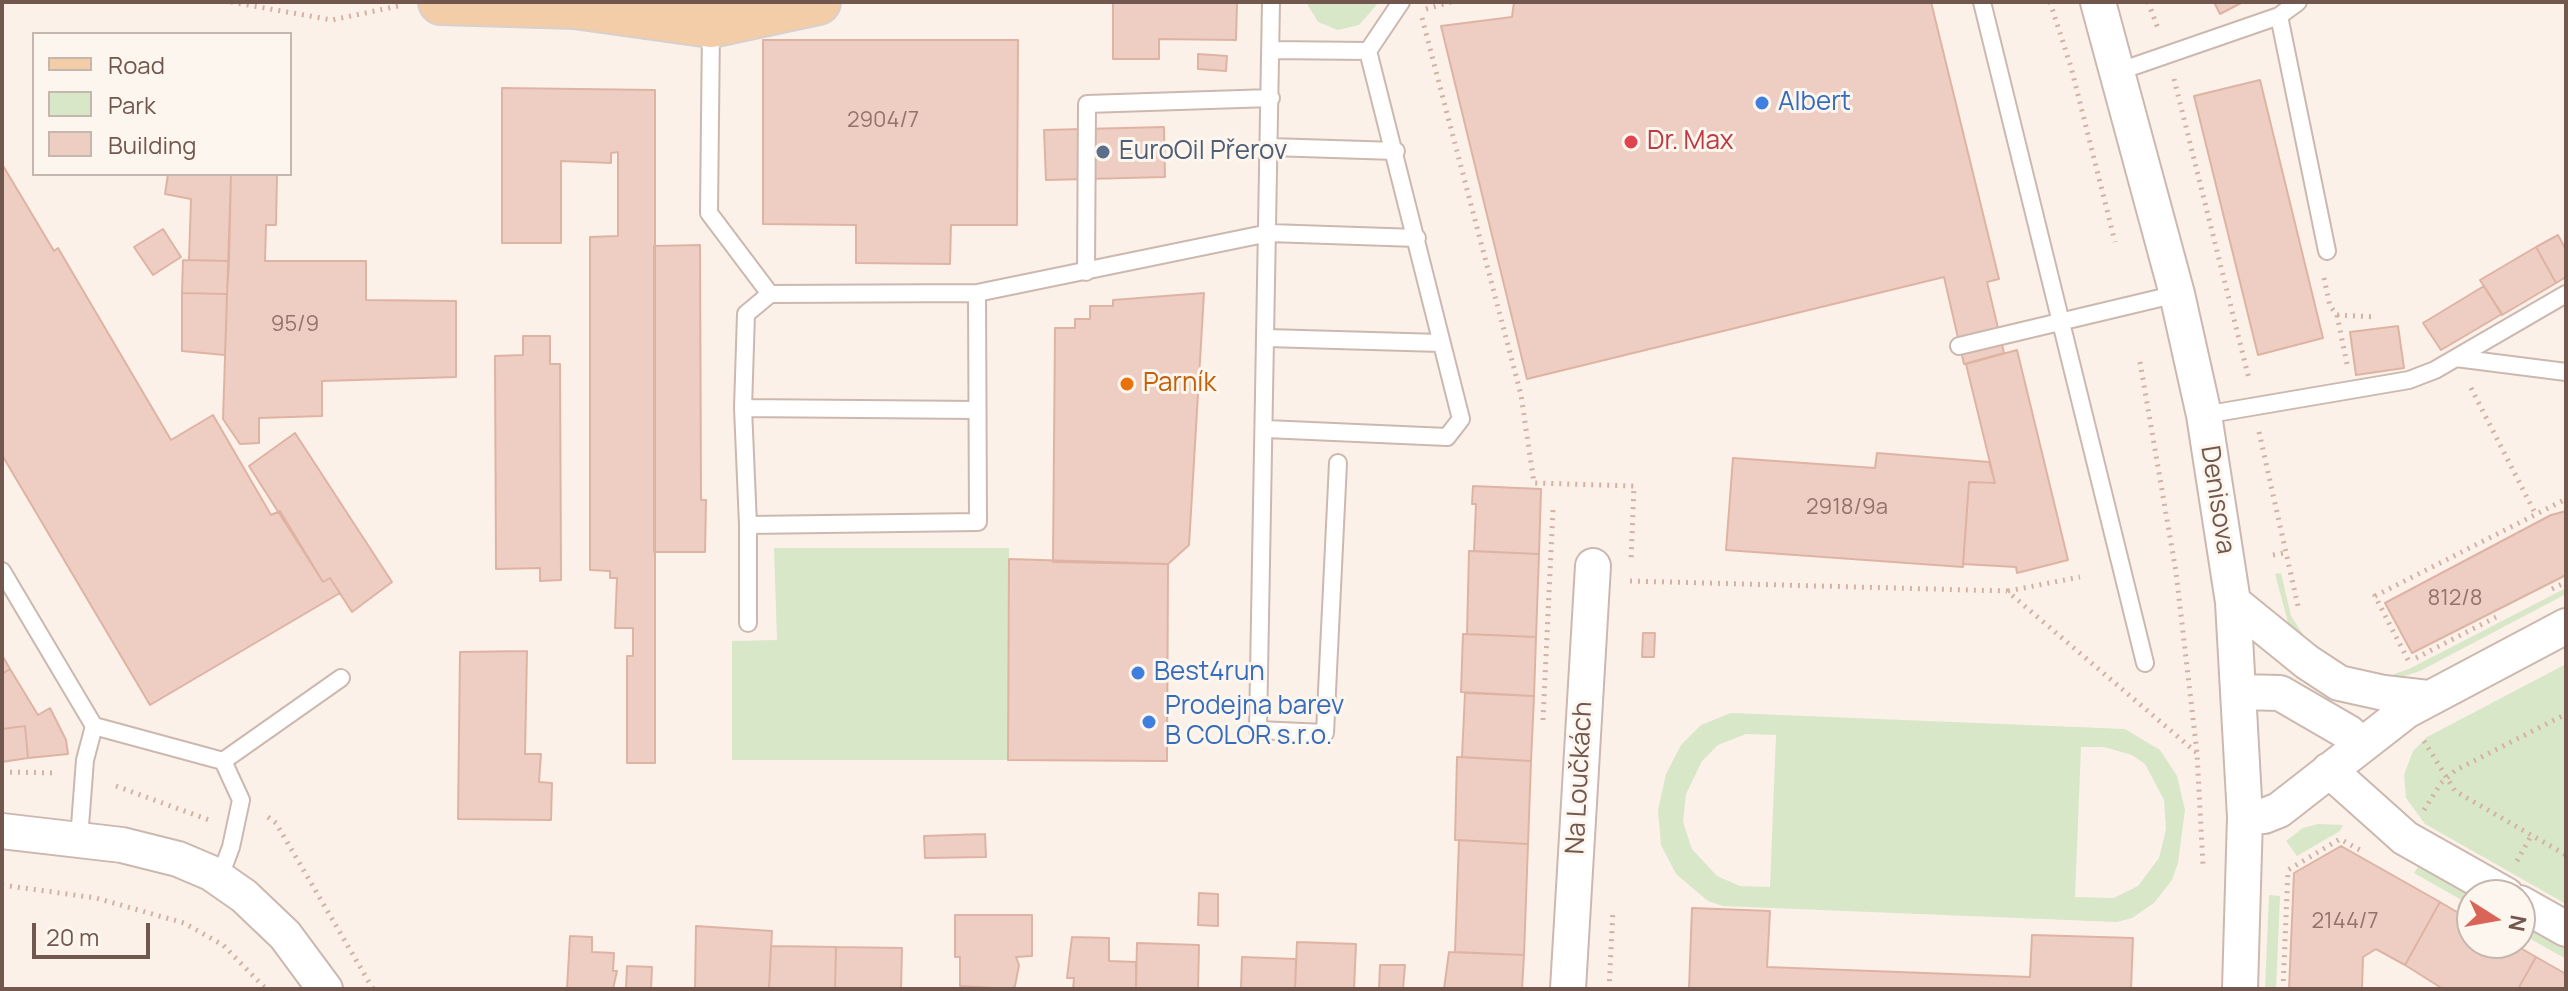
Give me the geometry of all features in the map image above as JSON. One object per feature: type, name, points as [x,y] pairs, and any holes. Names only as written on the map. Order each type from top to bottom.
[{"type":"main road","points":[[441,2],[575,6],[711,25],[818,2]]},
{"type":"street","name":"Denisova","points":[[2098,9],[2177,294],[2204,415],[2233,602],[2245,817],[2240,989]]},
{"type":"street","name":"Na Loučkách","points":[[1568,989],[1593,566]]},
{"type":"street","points":[[2233,602],[2307,662],[2339,683],[2428,698]]},
{"type":"street","points":[[2245,817],[2264,816],[2279,810],[2360,745],[2428,698],[2566,626]]},
{"type":"street","points":[[2240,692],[2280,693],[2349,733],[2360,745]]},
{"type":"street","points":[[2329,770],[2405,838],[2489,879]]},
{"type":"street","points":[[2,831],[79,839],[178,859],[219,879],[244,896],[285,935],[325,989]]},
{"type":"street","points":[[2536,907],[2566,929]]},
{"type":"lane","points":[[1271,2],[1266,429],[1258,730],[1325,733],[1338,463]]},
{"type":"lane","points":[[1266,429],[1447,437],[1461,419],[1396,151],[1368,51],[1401,2]]},
{"type":"lane","points":[[1982,2],[2145,663]]},
{"type":"lane","points":[[2117,72],[2279,16],[2298,2]]},
{"type":"lane","points":[[2279,16],[2327,251]]},
{"type":"lane","points":[[711,25],[709,213],[770,294]]},
{"type":"lane","points":[[1271,50],[1368,51]]},
{"type":"lane","points":[[1086,272],[1087,104],[1271,98]]},
{"type":"lane","points":[[1270,147],[1396,151]]},
{"type":"lane","points":[[748,623],[743,408],[746,314],[770,294],[977,293],[1269,233],[1417,238]]},
{"type":"lane","points":[[748,525],[978,522],[977,293]]},
{"type":"lane","points":[[1959,346],[2177,294]]},
{"type":"lane","points":[[2204,415],[2395,384],[2421,376],[2566,294]]},
{"type":"lane","points":[[1267,338],[1441,343]]},
{"type":"lane","points":[[2456,358],[2566,372]]},
{"type":"lane","points":[[743,408],[977,410]]},
{"type":"lane","points":[[2,571],[94,726],[223,761]]},
{"type":"lane","points":[[223,761],[341,678]]},
{"type":"lane","points":[[79,839],[85,760],[94,726]]},
{"type":"lane","points":[[219,879],[231,847],[241,800],[223,761]]},
{"type":"path","points":[[231,2],[332,20],[414,2]]},
{"type":"path","points":[[1451,2],[1420,10],[1521,395],[1534,483],[1634,486],[1630,597]]},
{"type":"path","points":[[2050,2],[2071,67],[2115,242]]},
{"type":"path","points":[[2148,2],[2161,37]]},
{"type":"path","points":[[2172,74],[2251,378]]},
{"type":"path","points":[[2327,251],[2321,267],[2330,306],[2337,315],[2350,377]]},
{"type":"path","points":[[2337,315],[2377,317]]},
{"type":"path","points":[[2456,358],[2536,515]]},
{"type":"path","points":[[2140,362],[2176,572],[2197,753],[2204,871]]},
{"type":"path","points":[[2259,431],[2299,611]]},
{"type":"path","points":[[2497,617],[2407,662],[2375,596],[2566,499]]},
{"type":"path","points":[[2273,555],[2284,553]]},
{"type":"path","points":[[2176,572],[2186,570]]},
{"type":"path","points":[[1630,581],[2007,591],[2080,577]]},
{"type":"path","points":[[2538,596],[2566,582]]},
{"type":"path","points":[[2007,591],[2197,753]]},
{"type":"path","points":[[2419,818],[2446,778],[2566,714]]},
{"type":"path","points":[[2424,740],[2446,778],[2463,797],[2566,855]]},
{"type":"path","points":[[2,772],[62,774]]},
{"type":"path","points":[[116,786],[209,820]]},
{"type":"path","points":[[268,817],[302,865],[373,989]]},
{"type":"path","points":[[2516,879],[2531,836]]},
{"type":"path","points":[[2283,989],[2288,870],[2340,839],[2364,852]]},
{"type":"path","points":[[2,885],[96,898],[184,923],[223,945],[266,989]]},
{"type":"path","points":[[1609,989],[1614,895]]},
{"type":"green space","points":[[1306,2],[1379,2],[1359,25],[1338,30],[1318,22]]},
{"type":"green space","points":[[774,548],[1009,548],[1008,760],[732,760],[732,641],[777,640]]},
{"type":"green space","points":[[2281,573],[2291,616],[2306,639],[2339,665],[2360,673],[2379,674],[2380,680],[2337,670],[2289,626],[2275,574]]},
{"type":"green space","points":[[2566,588],[2566,594],[2420,671],[2395,679],[2394,674]]},
{"type":"green space","points":[[2566,664],[2566,904],[2536,887],[2536,879],[2522,879],[2425,824],[2406,798],[2404,775],[2413,751],[2427,737]]},
{"type":"green space","points":[[1731,713],[2125,729],[2160,750],[2177,776],[2185,810],[2178,863],[2172,880],[2154,903],[2132,918],[2117,922],[1723,906],[1708,901],[1676,874],[1661,845],[1658,810],[1666,774],[1681,745],[1701,725]],"holes":[[[1746,734],[1776,735],[1770,887],[1740,886],[1717,876],[1692,849],[1683,822],[1686,794],[1702,761],[1718,745]],[[2081,747],[2104,747],[2132,755],[2145,764],[2164,800],[2166,829],[2159,858],[2138,886],[2114,898],[2075,897]]]},
{"type":"green space","points":[[2318,824],[2343,825],[2340,831],[2297,856],[2286,841],[2303,828]]},
{"type":"green space","points":[[2420,864],[2456,885],[2456,897],[2414,873]]},
{"type":"green space","points":[[2269,895],[2280,896],[2276,989],[2265,989]]},
{"type":"green space","points":[[2536,930],[2566,947],[2566,959],[2536,942]]},
{"type":"building","points":[[1113,2],[1237,2],[1236,40],[1159,39],[1159,59],[1113,59]]},
{"type":"building","points":[[1514,2],[1931,2],[1999,279],[1987,282],[2004,353],[1964,364],[1944,277],[1527,379],[1441,26],[1512,17]]},
{"type":"building","points":[[2214,2],[2243,2],[2220,14]]},
{"type":"building","points":[[763,40],[1018,40],[1017,225],[951,225],[950,264],[856,263],[856,225],[763,224]]},
{"type":"building","points":[[1198,54],[1227,56],[1226,71],[1198,69]]},
{"type":"building","points":[[2260,80],[2323,338],[2258,355],[2194,96]]},
{"type":"building","points":[[502,88],[655,90],[655,763],[627,763],[627,656],[633,656],[633,628],[615,628],[617,578],[610,578],[610,571],[590,570],[590,237],[618,236],[618,152],[611,153],[611,163],[561,161],[561,243],[502,243]]},
{"type":"building","points":[[1164,127],[1165,177],[1046,180],[1044,130]]},
{"type":"building","points":[[2,164],[54,251],[58,248],[171,440],[213,415],[271,515],[280,511],[323,582],[330,578],[340,593],[150,705],[2,455]]},
{"type":"building","points":[[168,176],[231,176],[229,261],[189,260],[191,199],[165,194]]},
{"type":"building","points":[[231,176],[277,176],[276,225],[266,225],[265,261],[366,261],[366,300],[456,301],[456,377],[322,381],[322,416],[259,418],[259,443],[240,444],[223,419]]},
{"type":"building","points":[[163,229],[181,257],[153,275],[134,247]]},
{"type":"building","points":[[2558,235],[2566,250],[2566,277],[2556,283],[2536,247]]},
{"type":"building","points":[[700,245],[701,500],[706,500],[705,552],[654,552],[654,246]]},
{"type":"building","points":[[2536,247],[2556,283],[2502,315],[2480,280]]},
{"type":"building","points":[[183,260],[229,261],[227,294],[182,293]]},
{"type":"building","points":[[2484,286],[2502,314],[2441,350],[2423,323]]},
{"type":"building","points":[[182,293],[227,294],[225,355],[182,351]]},
{"type":"building","points":[[1204,293],[1189,545],[1168,564],[1053,562],[1055,328],[1075,328],[1075,319],[1090,319],[1090,306],[1113,306],[1113,300]]},
{"type":"building","points":[[2398,326],[2404,368],[2356,375],[2350,332]]},
{"type":"building","points":[[523,336],[550,336],[550,364],[560,364],[561,580],[540,581],[540,568],[496,569],[495,356],[523,355]]},
{"type":"building","points":[[2017,350],[2068,560],[2017,573],[2016,567],[1963,564],[1969,482],[1995,483],[1966,364]]},
{"type":"building","points":[[295,433],[392,582],[352,612],[330,578],[323,582],[249,466]]},
{"type":"building","points":[[1877,453],[1989,462],[1995,483],[1969,482],[1963,567],[1726,550],[1733,458],[1875,468]]},
{"type":"building","points":[[1473,486],[1541,489],[1539,554],[1474,551],[1476,504],[1472,504]]},
{"type":"building","points":[[2566,511],[2566,575],[2412,653],[2385,603],[2551,515]]},
{"type":"building","points":[[1469,551],[1539,554],[1536,637],[1467,634]]},
{"type":"building","points":[[1009,559],[1168,564],[1167,761],[1008,760]]},
{"type":"building","points":[[1643,633],[1655,633],[1654,657],[1642,657]]},
{"type":"building","points":[[1463,634],[1536,637],[1534,696],[1461,692]]},
{"type":"building","points":[[527,651],[525,754],[541,754],[539,782],[552,783],[551,820],[458,819],[460,652]]},
{"type":"building","points":[[2,655],[10,669],[2,674]]},
{"type":"building","points":[[10,669],[38,715],[50,708],[66,740],[68,754],[28,758],[25,726],[2,729],[2,674]]},
{"type":"building","points":[[1465,693],[1534,696],[1531,761],[1462,757]]},
{"type":"building","points":[[25,726],[28,758],[2,762],[2,729]]},
{"type":"building","points":[[1457,757],[1531,761],[1528,844],[1455,840]]},
{"type":"building","points":[[985,834],[986,857],[925,858],[924,836]]},
{"type":"building","points":[[1459,840],[1528,844],[1524,955],[1455,952]]},
{"type":"building","points":[[2341,846],[2440,902],[2405,965],[2376,949],[2363,957],[2362,989],[2289,989],[2294,873]]},
{"type":"building","points":[[1199,893],[1218,894],[1218,926],[1198,925]]},
{"type":"building","points":[[2440,902],[2456,912],[2456,959],[2535,959],[2518,989],[2443,989],[2405,965]]},
{"type":"building","points":[[1692,908],[1770,911],[1767,967],[2030,977],[2032,935],[2133,938],[2131,989],[1689,989]]},
{"type":"building","points":[[955,915],[1032,915],[1032,956],[1016,957],[1019,965],[1015,986],[1011,989],[960,986],[960,957],[955,957]]},
{"type":"building","points":[[696,926],[772,931],[769,989],[695,989]]},
{"type":"building","points":[[570,936],[592,937],[592,952],[614,953],[613,971],[617,971],[613,989],[567,989]]},
{"type":"building","points":[[1072,937],[1109,938],[1109,961],[1136,962],[1136,989],[1073,989],[1074,978],[1067,978]]},
{"type":"building","points":[[1297,942],[1356,944],[1354,989],[1295,989]]},
{"type":"building","points":[[1137,943],[1199,945],[1198,989],[1136,989]]},
{"type":"building","points":[[771,946],[836,947],[835,989],[769,989]]},
{"type":"building","points":[[836,947],[902,948],[901,989],[835,989]]},
{"type":"building","points":[[1449,952],[1524,955],[1522,989],[1444,989]]},
{"type":"building","points":[[1242,957],[1296,959],[1295,989],[1241,989]]},
{"type":"building","points":[[2536,957],[2566,974],[2566,989],[2518,989]]},
{"type":"building","points":[[1380,965],[1405,965],[1403,989],[1379,989]]},
{"type":"building","points":[[627,966],[652,967],[651,989],[626,989]]},
{"type":"place","name":"Albert","points":[[1762,103]]},
{"type":"place","name":"Dr. Max","points":[[1631,142]]},
{"type":"place","name":"EuroOil Přerov","points":[[1103,152]]},
{"type":"place","name":"Parník","points":[[1127,384]]},
{"type":"place","name":"Best4run","points":[[1138,673]]},
{"type":"place","name":"Prodejna barev B COLOR s.r.o.","points":[[1149,722]]}]
